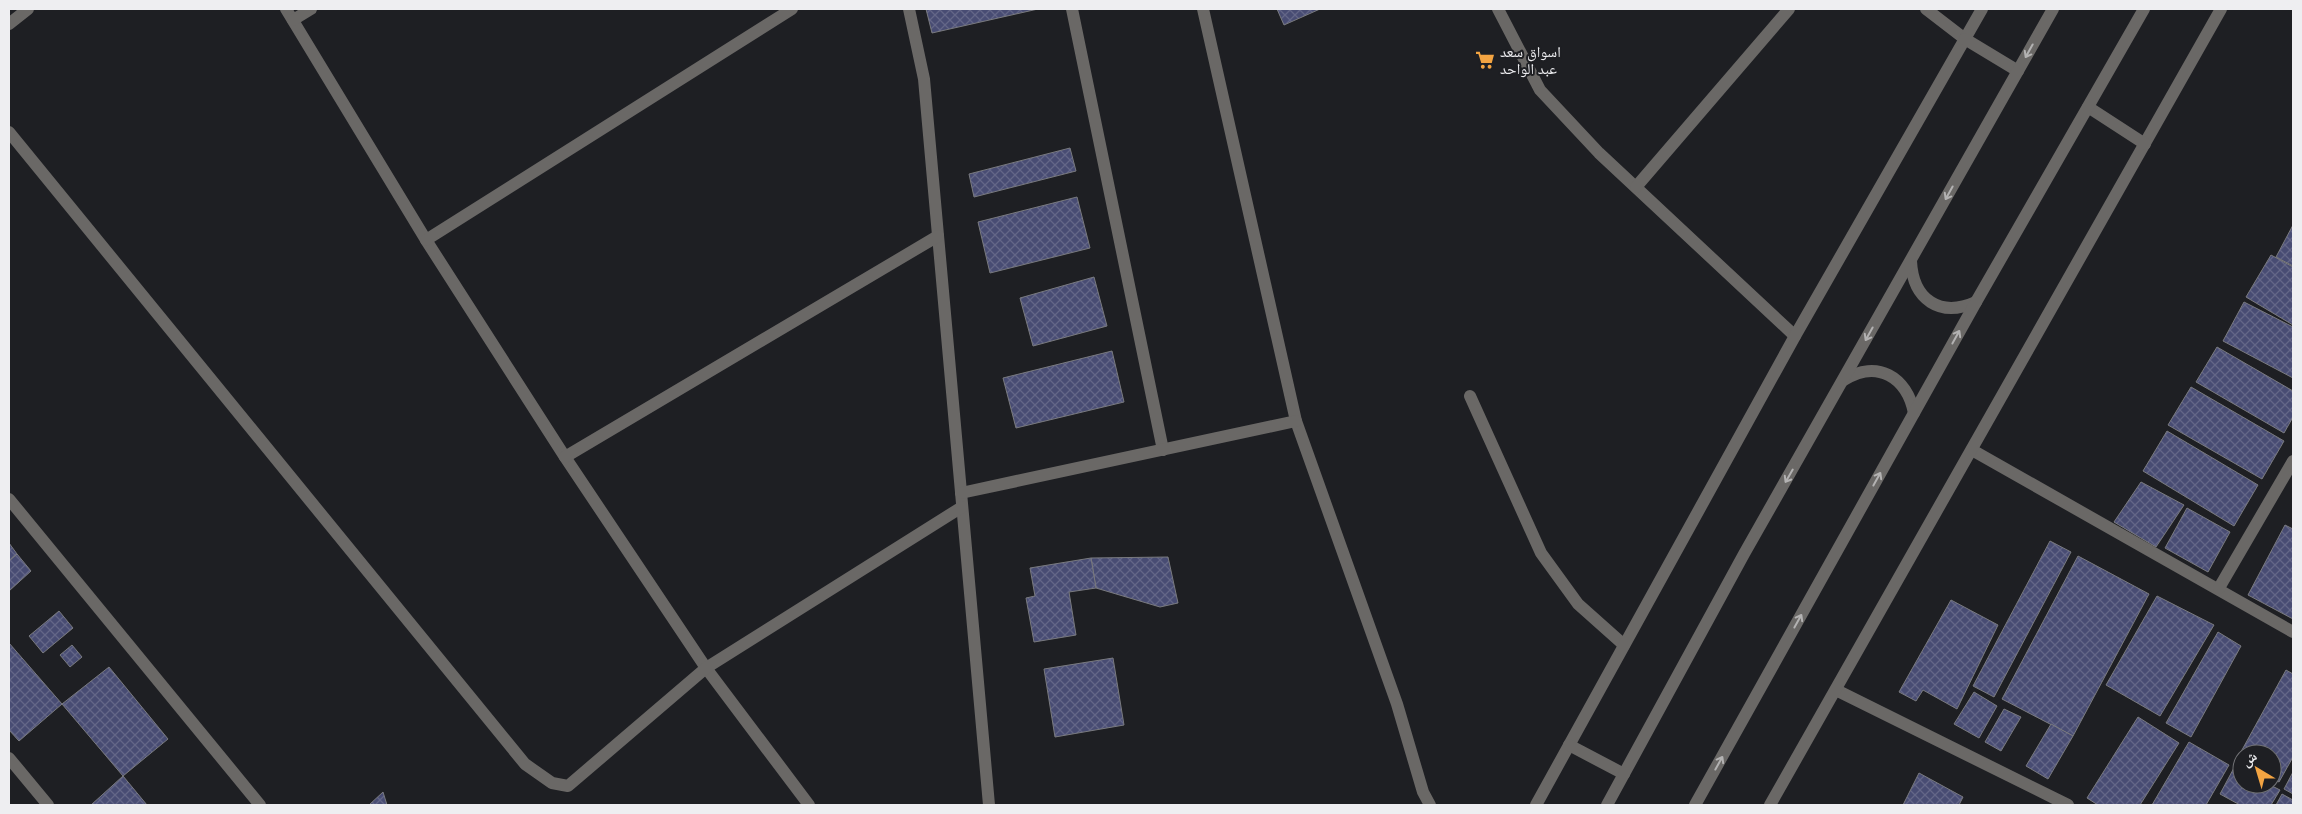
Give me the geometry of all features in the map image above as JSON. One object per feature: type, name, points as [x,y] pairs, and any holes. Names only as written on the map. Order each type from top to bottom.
[{"type":"street","points":[[9,24],[28,9]]},
{"type":"street","points":[[311,9],[290,14],[426,240],[565,457],[706,668],[809,805]]},
{"type":"street","points":[[426,240],[792,9]]},
{"type":"street","points":[[909,9],[924,79],[989,805]]},
{"type":"street","points":[[1072,9],[1163,450]]},
{"type":"street","points":[[1203,9],[1296,421],[1397,704],[1423,792],[1430,805]]},
{"type":"street","points":[[1498,9],[1540,90],[1599,153],[1795,336]]},
{"type":"street","points":[[1636,187],[1789,9]]},
{"type":"street","points":[[1926,9],[1965,39],[2018,71]]},
{"type":"street","points":[[1536,805],[1795,336],[1982,9]]},
{"type":"street","points":[[1607,805],[1744,554],[2053,9]]},
{"type":"street","points":[[1696,805],[1976,302],[2144,9]]},
{"type":"street","points":[[1770,805],[2221,9]]},
{"type":"street","points":[[2088,107],[2145,144]]},
{"type":"street","points":[[9,132],[525,764],[552,783],[568,786],[706,668],[962,506]]},
{"type":"street","points":[[565,457],[938,236]]},
{"type":"street","points":[[1911,261],[1915,285],[1930,302],[1953,309],[1976,302]]},
{"type":"street","points":[[1844,380],[1863,372],[1884,373],[1905,389],[1912,403],[1914,414]]},
{"type":"street","points":[[1470,396],[1541,553],[1578,604],[1624,645]]},
{"type":"street","points":[[961,493],[1296,421]]},
{"type":"street","points":[[1972,450],[2219,588],[2293,632]]},
{"type":"street","points":[[2219,588],[2293,461]]},
{"type":"street","points":[[9,499],[260,805]]},
{"type":"street","points":[[1836,690],[2068,805]]},
{"type":"street","points":[[1569,745],[1624,774]]},
{"type":"street","points":[[9,758],[48,805]]},
{"type":"building","points":[[926,9],[1038,9],[932,33]]},
{"type":"building","points":[[1277,9],[1320,9],[1284,25]]},
{"type":"building","points":[[1070,148],[1076,171],[974,197],[969,174]]},
{"type":"building","points":[[1077,197],[1090,248],[990,273],[978,222]]},
{"type":"building","points":[[2293,225],[2293,266],[2276,257]]},
{"type":"building","points":[[2271,255],[2293,267],[2293,325],[2246,297]]},
{"type":"building","points":[[1094,277],[1107,326],[1033,346],[1020,298]]},
{"type":"building","points":[[2244,302],[2293,327],[2293,378],[2223,341]]},
{"type":"building","points":[[2217,347],[2293,391],[2293,417],[2284,433],[2196,382]]},
{"type":"building","points":[[1112,351],[1124,402],[1016,428],[1003,378]]},
{"type":"building","points":[[2191,387],[2284,441],[2262,479],[2168,425]]},
{"type":"building","points":[[2167,431],[2258,485],[2234,526],[2143,471]]},
{"type":"building","points":[[2141,482],[2184,505],[2156,547],[2114,522]]},
{"type":"building","points":[[2187,508],[2230,532],[2208,572],[2165,548]]},
{"type":"building","points":[[2285,525],[2293,529],[2293,619],[2248,595]]},
{"type":"building","points":[[2050,541],[2071,552],[1994,697],[1973,686]]},
{"type":"building","points":[[9,543],[17,554],[9,561]]},
{"type":"building","points":[[17,554],[31,571],[9,591],[9,561]]},
{"type":"building","points":[[2078,556],[2149,594],[2073,736],[2002,699]]},
{"type":"building","points":[[1168,557],[1178,603],[1160,607],[1096,588],[1091,558]]},
{"type":"building","points":[[1091,558],[1096,588],[1069,592],[1076,635],[1034,642],[1026,598],[1035,596],[1030,568]]},
{"type":"building","points":[[2157,596],[2214,625],[2160,716],[2106,685]]},
{"type":"building","points":[[1951,600],[1998,625],[1957,709],[1923,690],[1916,701],[1899,692]]},
{"type":"building","points":[[59,611],[73,628],[43,653],[29,636]]},
{"type":"building","points":[[2218,632],[2241,646],[2191,737],[2166,723]]},
{"type":"building","points":[[9,643],[62,704],[19,741],[9,730]]},
{"type":"building","points":[[72,645],[82,657],[70,667],[60,655]]},
{"type":"building","points":[[1113,658],[1124,725],[1055,737],[1044,669]]},
{"type":"building","points":[[109,667],[168,739],[123,776],[62,704]]},
{"type":"building","points":[[2286,670],[2293,674],[2293,757],[2282,777],[2282,744],[2245,744]]},
{"type":"building","points":[[1974,692],[1997,706],[1979,738],[1954,724]]},
{"type":"building","points":[[2004,709],[2021,717],[2001,751],[1985,742]]},
{"type":"building","points":[[2138,717],[2179,743],[2140,805],[2098,805],[2087,798]]},
{"type":"building","points":[[2051,724],[2073,736],[2048,779],[2026,766]]},
{"type":"building","points":[[2189,742],[2229,765],[2206,805],[2152,805]]},
{"type":"building","points":[[2232,772],[2232,794],[2278,794],[2271,805],[2240,805],[2220,794]]},
{"type":"building","points":[[2293,772],[2293,794],[2284,789]]},
{"type":"building","points":[[1919,773],[1963,797],[1959,805],[1903,805]]},
{"type":"building","points":[[123,776],[147,805],[91,805]]},
{"type":"building","points":[[383,792],[387,805],[369,805]]},
{"type":"building","points":[[2282,794],[2293,800],[2293,805],[2276,805]]},
{"type":"place","name":"اسواق سعد عبد الواحد","points":[[1485,60]]}]
